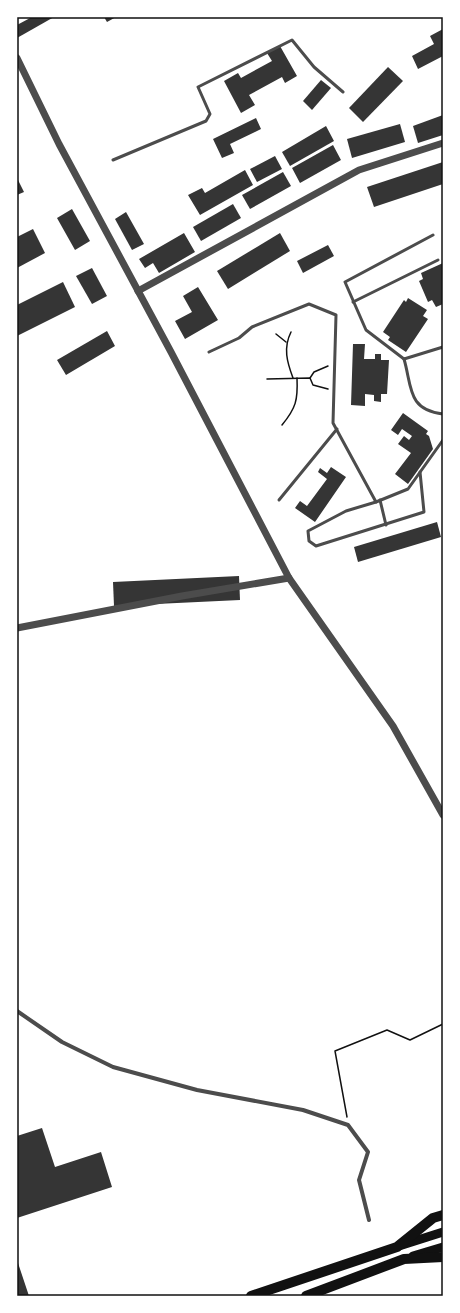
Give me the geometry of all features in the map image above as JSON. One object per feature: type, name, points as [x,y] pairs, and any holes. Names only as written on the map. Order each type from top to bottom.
[{"type":"highway","points":[[251,1296],[397,1247],[433,1218],[443,1215]]},
{"type":"highway","points":[[306,1296],[404,1259],[443,1257]]},
{"type":"main road","points":[[397,1247],[443,1232]]},
{"type":"main road","points":[[404,1259],[443,1247]]},
{"type":"street","points":[[17,58],[59,144],[289,578],[392,726],[443,815]]},
{"type":"street","points":[[138,291],[358,170],[443,144]]},
{"type":"street","points":[[17,628],[182,596],[289,578]]},
{"type":"street","points":[[17,1011],[62,1042],[114,1067],[197,1090],[304,1110],[348,1125],[368,1152],[359,1180],[369,1220]]},
{"type":"lane","points":[[112,160],[206,121],[210,114],[198,87],[292,40],[314,67],[343,92]]},
{"type":"lane","points":[[433,236],[345,282],[366,330],[404,359],[409,388],[416,401],[430,412],[443,414]]},
{"type":"lane","points":[[353,302],[438,260]]},
{"type":"lane","points":[[209,352],[239,338],[252,328],[309,304],[336,315],[334,423],[378,501],[386,525]]},
{"type":"lane","points":[[404,359],[443,347]]},
{"type":"lane","points":[[280,500],[337,429]]},
{"type":"lane","points":[[420,472],[424,512],[316,546],[309,541],[308,531],[346,511],[378,501],[408,488],[443,440]]},
{"type":"path","points":[[291,332],[286,342],[288,365],[293,378]]},
{"type":"path","points":[[276,334],[286,342]]},
{"type":"path","points":[[310,378],[314,372],[330,365]]},
{"type":"path","points":[[282,425],[292,413],[297,402],[297,378]]},
{"type":"path","points":[[268,379],[310,378]]},
{"type":"path","points":[[310,378],[313,385],[328,389]]},
{"type":"path","points":[[348,1125],[335,1051],[387,1030],[410,1040],[443,1024]]},
{"type":"building","points":[[32,17],[54,17],[17,38],[17,25]]},
{"type":"building","points":[[104,17],[116,17],[107,22]]},
{"type":"building","points":[[443,29],[443,56],[418,69],[412,56],[434,44],[430,36]]},
{"type":"building","points":[[280,46],[297,76],[285,83],[282,77],[249,95],[255,105],[241,113],[224,81],[238,73],[241,78],[272,61],[267,53]]},
{"type":"building","points":[[388,67],[403,81],[363,122],[349,108]]},
{"type":"building","points":[[321,80],[331,88],[312,110],[303,101]]},
{"type":"building","points":[[443,115],[443,135],[418,143],[413,126]]},
{"type":"building","points":[[256,118],[261,129],[230,144],[234,153],[222,158],[213,139]]},
{"type":"building","points":[[400,124],[405,142],[352,158],[347,139]]},
{"type":"building","points":[[326,126],[334,141],[290,166],[282,152]]},
{"type":"building","points":[[333,145],[341,160],[300,183],[292,168]]},
{"type":"building","points":[[275,156],[282,169],[257,182],[250,169]]},
{"type":"building","points":[[443,162],[443,184],[374,207],[367,187]]},
{"type":"building","points":[[245,170],[253,185],[200,215],[188,195],[202,188],[205,193]]},
{"type":"building","points":[[283,172],[291,186],[250,209],[242,195]]},
{"type":"building","points":[[17,178],[24,192],[17,195]]},
{"type":"building","points":[[233,204],[241,218],[201,241],[193,227]]},
{"type":"building","points":[[72,209],[90,241],[75,250],[57,218]]},
{"type":"building","points":[[126,212],[144,244],[132,250],[115,219]]},
{"type":"building","points":[[33,229],[45,253],[17,268],[17,237]]},
{"type":"building","points":[[184,233],[195,252],[159,273],[153,263],[145,268],[139,259]]},
{"type":"building","points":[[280,233],[290,251],[228,289],[217,271]]},
{"type":"building","points":[[328,245],[334,256],[303,273],[297,261]]},
{"type":"building","points":[[443,263],[443,304],[436,307],[432,300],[428,302],[419,281],[423,279],[421,273]]},
{"type":"building","points":[[92,268],[107,296],[92,304],[76,276]]},
{"type":"building","points":[[63,282],[75,307],[17,336],[17,305]]},
{"type":"building","points":[[198,287],[218,320],[185,339],[175,321],[192,312],[183,296]]},
{"type":"building","points":[[408,298],[427,310],[423,316],[428,319],[406,352],[388,340],[390,337],[383,332],[404,300],[406,302]]},
{"type":"building","points":[[107,331],[115,346],[66,375],[57,360]]},
{"type":"building","points":[[353,344],[365,344],[364,359],[375,359],[375,354],[381,354],[381,360],[389,360],[387,394],[381,394],[381,402],[374,401],[374,395],[365,394],[365,406],[351,405]]},
{"type":"building","points":[[403,413],[428,431],[426,434],[429,436],[433,449],[408,484],[395,474],[411,453],[398,444],[404,436],[409,440],[412,436],[402,429],[398,435],[391,430]]},
{"type":"building","points":[[331,467],[346,477],[315,522],[295,508],[300,501],[307,506],[327,479],[318,472],[320,468],[327,473]]},
{"type":"building","points":[[437,522],[441,537],[358,562],[354,547]]},
{"type":"building","points":[[239,576],[240,600],[114,606],[113,582]]},
{"type":"building","points":[[42,1128],[55,1167],[101,1152],[112,1187],[17,1218],[17,1136]]},
{"type":"building","points":[[17,1260],[29,1296],[17,1296]]}]
